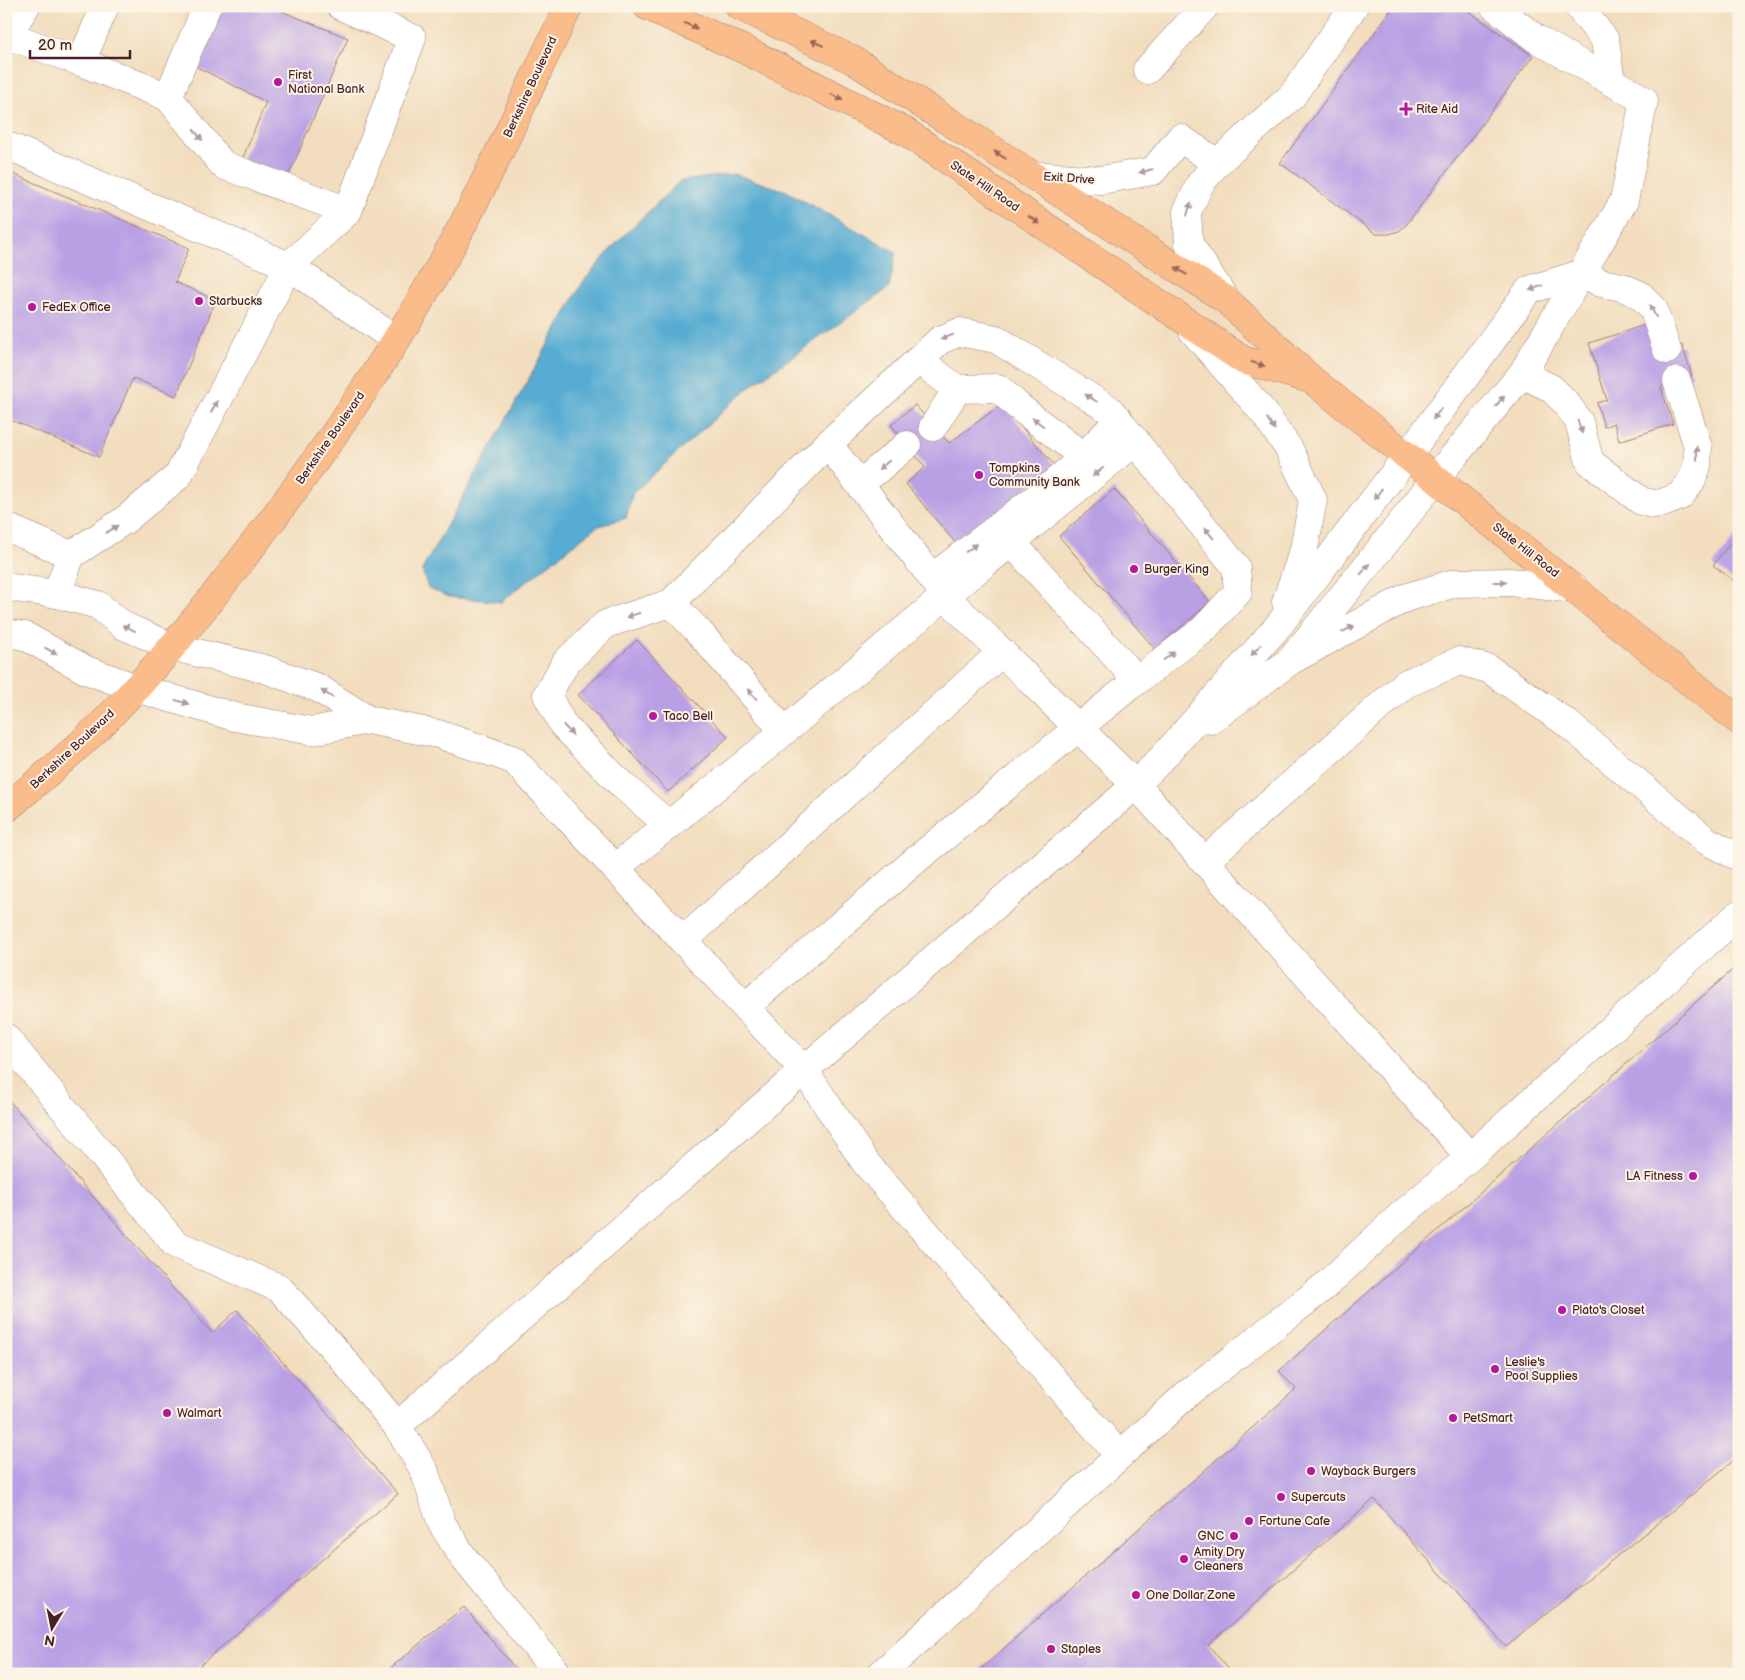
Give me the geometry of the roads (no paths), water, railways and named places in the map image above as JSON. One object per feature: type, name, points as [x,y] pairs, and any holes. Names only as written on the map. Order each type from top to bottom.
[{"type":"main road","name":"Berkshire Boulevard","points":[[6,810],[105,721],[173,647],[211,601],[286,502],[351,410],[396,340],[452,246],[490,174],[569,6]]},
{"type":"main road","name":"State Hill Road","points":[[646,6],[745,50],[906,132],[1243,360],[1312,380]]},
{"type":"main road","name":"State Hill Road","points":[[738,6],[853,60],[1224,299],[1312,380],[1739,721]]},
{"type":"lane","points":[[7,36],[8,6]]},
{"type":"lane","points":[[7,36],[26,6]]},
{"type":"lane","points":[[82,62],[105,6]]},
{"type":"lane","points":[[168,97],[207,6]]},
{"type":"lane","points":[[57,594],[71,555],[126,520],[178,476],[289,266],[348,211],[412,38],[341,6]]},
{"type":"lane","points":[[1147,70],[1205,6]]},
{"type":"lane","points":[[1224,299],[1189,244],[1186,212],[1200,184],[1217,163],[1292,96],[1354,6]]},
{"type":"lane","points":[[1290,661],[1435,478],[1522,374],[1624,201],[1644,100],[1535,38],[1494,6]]},
{"type":"lane","points":[[1578,6],[1605,40],[1611,82]]},
{"type":"lane","points":[[7,36],[82,62],[168,97],[222,165],[348,211]]},
{"type":"lane","name":"Exit Drive","points":[[1032,175],[1101,180],[1153,171],[1180,138],[1217,163]]},
{"type":"lane","points":[[6,145],[289,266],[396,340]]},
{"type":"lane","points":[[397,1426],[804,1070],[1136,785],[1166,754],[1279,625],[1407,456],[1529,290],[1583,273],[1601,283],[1622,286],[1640,295],[1652,308],[1667,350]]},
{"type":"lane","points":[[1184,320],[1264,413],[1288,449],[1313,500],[1304,549],[1279,625]]},
{"type":"lane","points":[[669,825],[622,785],[563,725],[548,695],[566,662],[606,624],[671,603],[828,444],[940,340],[960,332],[996,339],[1110,410],[1236,566],[1238,592],[1203,630],[1131,685],[917,859],[745,1007]]},
{"type":"lane","points":[[919,360],[957,388],[998,388],[1019,407],[1076,451],[1078,462]]},
{"type":"lane","points":[[1522,374],[1551,388],[1567,404],[1579,422],[1590,462],[1641,501],[1652,504],[1663,504],[1680,496],[1691,482],[1697,466],[1698,447],[1678,381]]},
{"type":"lane","points":[[934,427],[957,388]]},
{"type":"lane","points":[[615,868],[784,731],[939,586],[1078,462],[1119,420]]},
{"type":"lane","points":[[939,586],[1011,542],[1136,442]]},
{"type":"lane","points":[[828,444],[939,586],[1002,652],[1136,785],[1470,1157]]},
{"type":"lane","points":[[860,484],[907,445]]},
{"type":"lane","points":[[6,528],[71,555]]},
{"type":"lane","points":[[1011,542],[1130,672],[1131,685]]},
{"type":"lane","points":[[1166,754],[1290,661],[1405,598],[1455,583],[1510,582],[1575,589]]},
{"type":"lane","points":[[6,586],[57,594],[98,605],[124,626],[173,647],[265,669],[318,688],[368,720],[438,734],[514,760],[804,1070],[866,1162],[1119,1455]]},
{"type":"lane","points":[[671,603],[784,731]]},
{"type":"lane","points":[[6,633],[24,636],[86,670],[136,688],[235,717],[312,731],[368,720]]},
{"type":"lane","points":[[683,941],[1002,652]]},
{"type":"lane","points":[[1205,861],[1404,684],[1459,661],[1489,669],[1568,724],[1707,842],[1739,857]]},
{"type":"lane","points":[[881,1674],[1186,1395],[1325,1286],[1400,1216],[1470,1157],[1739,914]]},
{"type":"lane","points":[[6,1038],[175,1244],[279,1288],[341,1357],[397,1426],[424,1470],[442,1524],[462,1557],[558,1674]]},
{"type":"water","points":[[734,174],[786,191],[896,252],[889,288],[747,389],[633,493],[626,518],[596,527],[501,602],[449,597],[428,588],[422,570],[583,282],[618,241],[680,181]]},
{"type":"place","name":"First National Bank","points":[[278,82]]},
{"type":"place","name":"Rite Aid","points":[[1406,109]]},
{"type":"place","name":"Starbucks","points":[[199,301]]},
{"type":"place","name":"FedEx Office","points":[[32,307]]},
{"type":"place","name":"Tompkins Community Bank","points":[[979,475]]},
{"type":"place","name":"Burger King","points":[[1134,569]]},
{"type":"place","name":"Taco Bell","points":[[653,716]]},
{"type":"place","name":"LA Fitness","points":[[1693,1176]]},
{"type":"place","name":"Plato's Closet","points":[[1562,1310]]},
{"type":"place","name":"Leslie's Pool Supplies","points":[[1495,1369]]},
{"type":"place","name":"Walmart","points":[[167,1413]]},
{"type":"place","name":"PetSmart","points":[[1453,1418]]},
{"type":"place","name":"Wayback Burgers","points":[[1311,1471]]},
{"type":"place","name":"Supercuts","points":[[1281,1497]]},
{"type":"place","name":"Fortune Cafe","points":[[1249,1521]]},
{"type":"place","name":"GNC","points":[[1234,1536]]},
{"type":"place","name":"Amity Dry Cleaners","points":[[1184,1559]]},
{"type":"place","name":"One Dollar Zone","points":[[1136,1595]]},
{"type":"place","name":"Staples","points":[[1051,1649]]}]
